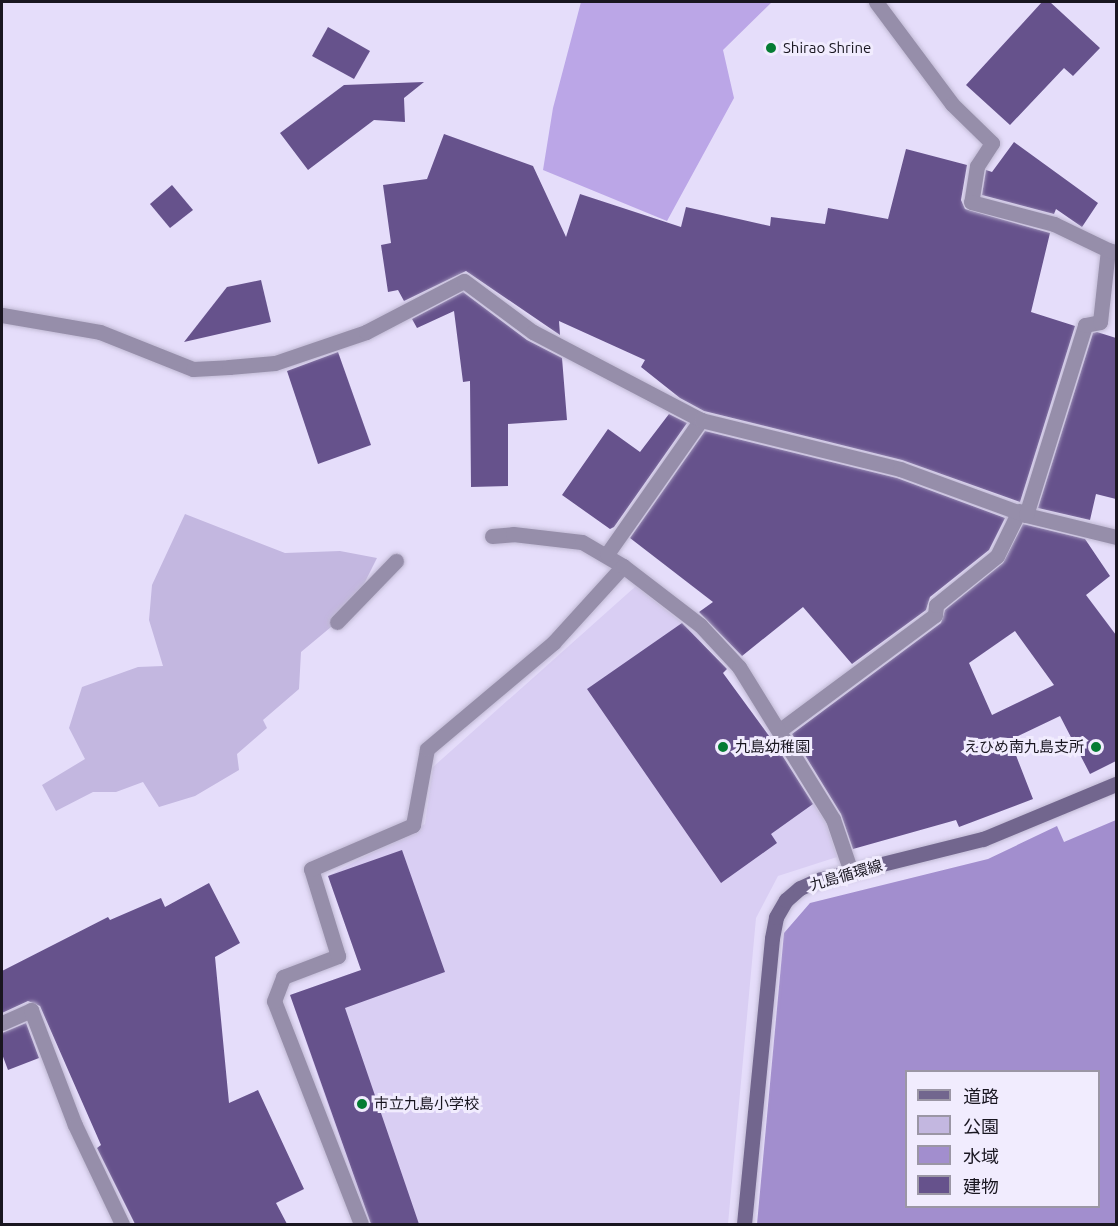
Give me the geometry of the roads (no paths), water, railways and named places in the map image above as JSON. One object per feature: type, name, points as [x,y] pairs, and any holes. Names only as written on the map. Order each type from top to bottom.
[{"type":"main road","name":"九島循環線","points":[[744,1224],[776,917],[800,888],[851,872],[983,839],[1116,784]]},
{"type":"street","points":[[780,729],[934,615],[936,605],[997,556],[1023,513],[1085,325],[1100,322],[1112,251],[1054,225],[971,202],[977,166],[992,143],[951,104],[876,2]]},
{"type":"street","points":[[2,315],[100,332],[193,369],[220,368],[275,363],[366,332],[464,281],[533,332],[701,420],[900,469],[1023,513],[1116,537]]},
{"type":"street","points":[[607,554],[701,420]]},
{"type":"street","points":[[492,536],[513,534],[582,542],[607,554],[700,625],[739,668],[780,729],[833,819],[851,872]]},
{"type":"street","points":[[337,622],[396,561]]},
{"type":"street","points":[[361,1224],[274,1001],[283,977],[338,956],[311,869],[412,825],[427,749],[553,643],[622,566]]},
{"type":"street","points":[[2,1023],[31,1010],[75,1125],[122,1224]]},
{"type":"water","points":[[1116,820],[1116,1224],[757,1224],[784,933],[810,903],[988,859],[1057,826],[1064,842]]},
{"type":"place","name":"Shirao Shrine","points":[[771,48]]},
{"type":"place","name":"九島幼稚園","points":[[723,747]]},
{"type":"place","name":"えひめ南九島支所","points":[[1096,747]]},
{"type":"place","name":"市立九島小学校","points":[[362,1104]]}]
